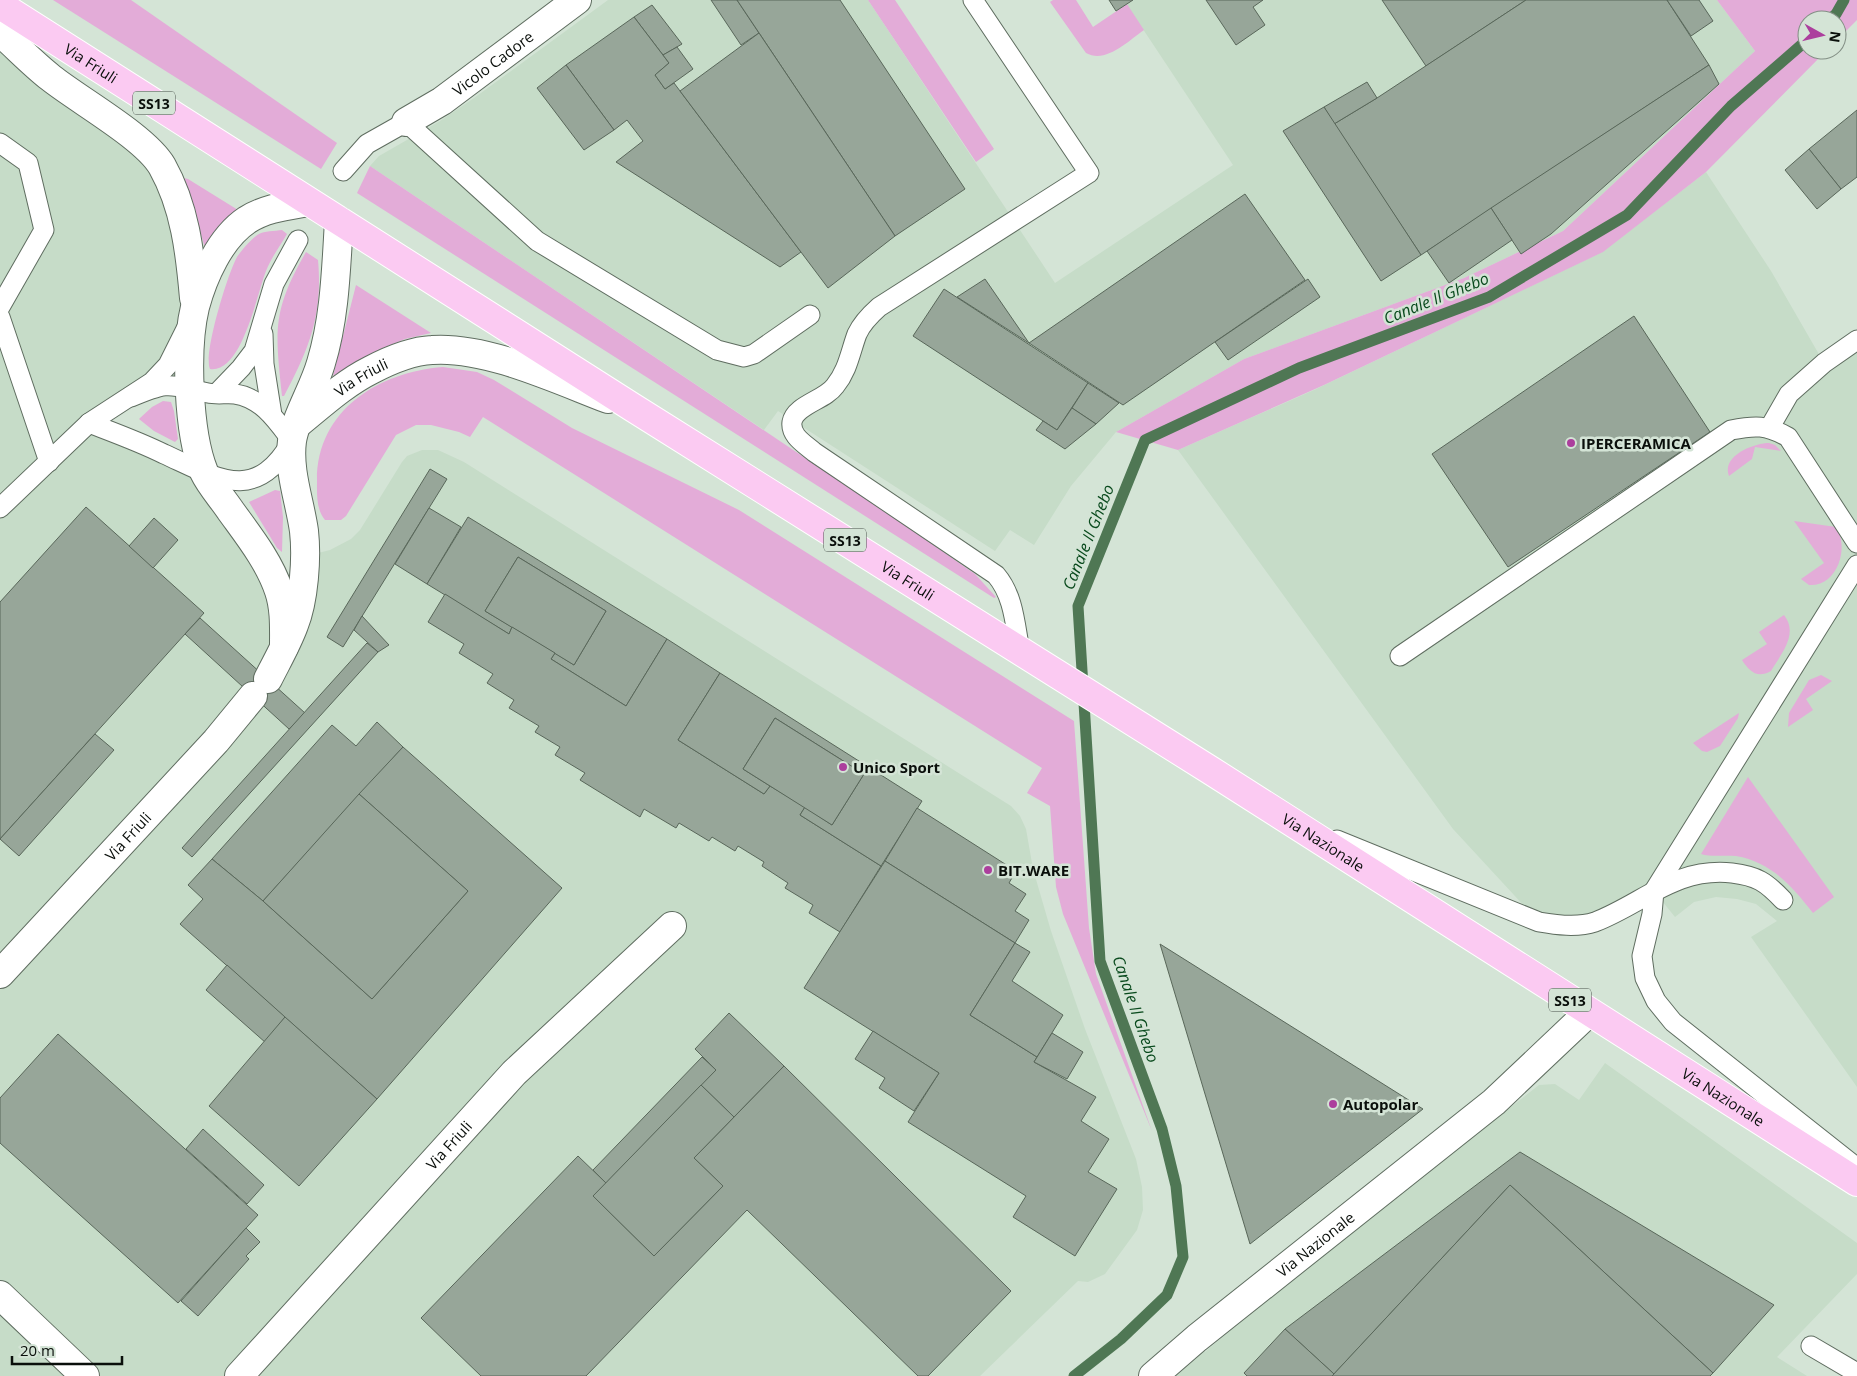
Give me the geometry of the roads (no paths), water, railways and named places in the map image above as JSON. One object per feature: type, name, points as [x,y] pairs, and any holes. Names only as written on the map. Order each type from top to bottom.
[{"type":"main road","name":"Via Friuli","points":[[0,5],[308,202],[1056,674]]},
{"type":"main road","name":"Via Nazionale","points":[[1056,674],[1857,1182]]},
{"type":"street","name":"Vicolo Cadore","points":[[406,122],[437,105],[577,0]]},
{"type":"street","name":"Via Friuli","points":[[0,32],[51,78],[146,146],[161,164],[174,190],[188,239],[195,307],[190,348],[204,391],[193,426],[204,473],[256,546],[271,572],[279,591],[284,616],[284,647]]},
{"type":"street","name":"Via Friuli","points":[[195,307],[208,271],[225,242],[245,221],[269,209],[308,202]]},
{"type":"street","name":"Via Friuli","points":[[0,974],[216,742],[261,688],[295,624],[306,556],[304,532],[293,474],[295,432],[313,388],[328,339],[336,274],[339,221]]},
{"type":"street","name":"Via Friuli","points":[[295,432],[369,371],[410,354],[432,350],[453,350],[487,356],[632,407]]},
{"type":"street","name":"Via Friuli","points":[[239,1376],[514,1073],[672,926]]},
{"type":"street","name":"Via Nazionale","points":[[1153,1376],[1197,1338],[1494,1102],[1589,1012]]},
{"type":"street","points":[[0,1295],[85,1376]]},
{"type":"lane","points":[[973,0],[1089,173],[878,307],[865,321],[858,333],[844,375],[834,389],[800,410],[793,418],[793,431],[814,452],[996,575],[1005,585],[1009,594],[1020,651]]},
{"type":"lane","points":[[342,170],[367,144],[406,122],[537,241],[717,350],[744,357],[754,354],[810,316]]},
{"type":"lane","points":[[0,143],[28,163],[44,230],[0,307]]},
{"type":"lane","points":[[204,391],[230,380],[254,350],[274,284],[298,240]]},
{"type":"lane","points":[[0,508],[89,423],[152,382],[168,365],[180,345],[195,307]]},
{"type":"lane","points":[[0,317],[49,462]]},
{"type":"lane","points":[[262,328],[264,364],[272,415]]},
{"type":"lane","points":[[1770,427],[1788,394],[1824,363],[1857,340]]},
{"type":"lane","points":[[89,423],[140,443],[204,473],[242,481],[263,475],[284,455],[295,432],[248,398],[165,384],[131,397]]},
{"type":"lane","points":[[1400,656],[1731,430],[1750,426],[1770,427],[1788,437],[1857,543]]},
{"type":"lane","points":[[1857,565],[1654,891],[1652,914],[1642,956],[1645,978],[1656,1001],[1673,1022],[1857,1168]]},
{"type":"lane","points":[[1282,817],[1538,922],[1564,926],[1593,922],[1672,881],[1696,873],[1722,872],[1749,875],[1768,883],[1783,900]]},
{"type":"lane","points":[[1811,1346],[1857,1373]]},
{"type":"waterway","name":"Canale Il Ghebo","points":[[1838,10],[1844,0]]},
{"type":"waterway","name":"Canale Il Ghebo","points":[[1074,1376],[1121,1339],[1167,1295],[1183,1257],[1176,1186],[1162,1129],[1100,961],[1078,606],[1145,440],[1299,368],[1489,297],[1627,215],[1731,106],[1797,49]]},
{"type":"place","name":"IPERCERAMICA","points":[[1571,443]]},
{"type":"place","name":"Unico Sport","points":[[843,767]]},
{"type":"place","name":"BIT.WARE","points":[[988,870]]},
{"type":"place","name":"Autopolar","points":[[1333,1104]]}]
